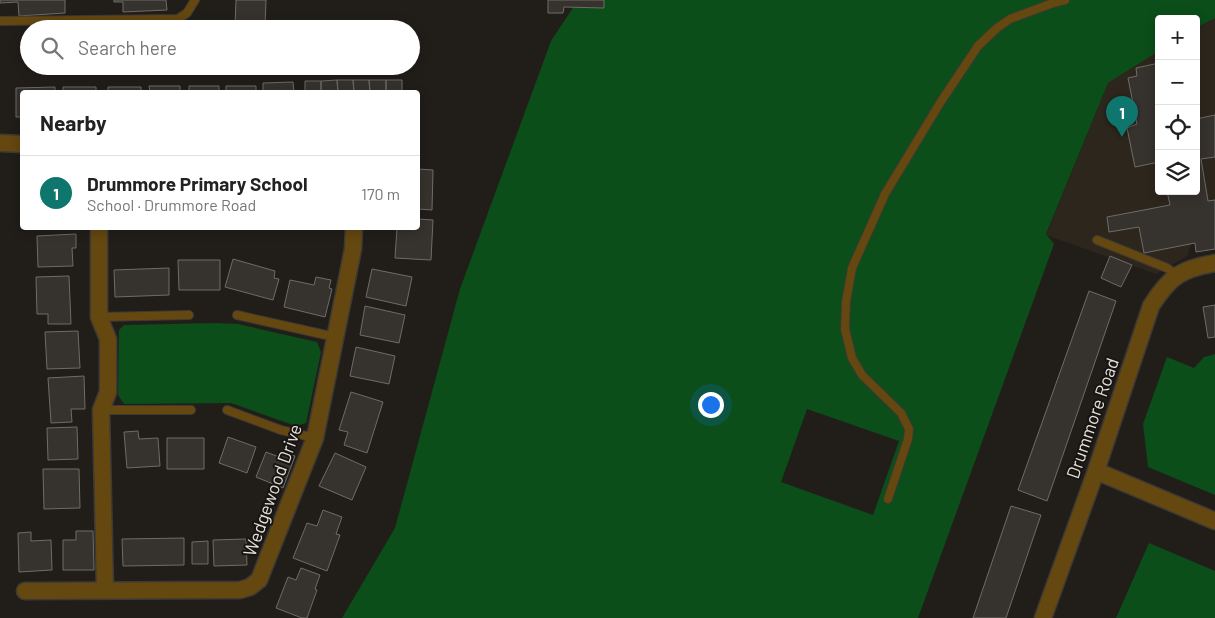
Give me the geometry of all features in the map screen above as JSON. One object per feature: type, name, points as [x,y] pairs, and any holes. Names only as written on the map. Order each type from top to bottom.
[{"type":"street","points":[[0,143],[20,144]]},
{"type":"street","points":[[99,230],[99,317],[108,339],[108,392],[101,410],[105,590]]},
{"type":"street","name":"Wedgewood Drive","points":[[26,591],[240,590],[250,588],[259,580],[315,438],[353,249],[354,230]]},
{"type":"street","name":"Drummore Road","points":[[1043,618],[1096,470],[1151,306],[1161,290],[1177,275],[1193,268],[1215,263]]},
{"type":"street","points":[[1096,470],[1215,521]]},
{"type":"lane","points":[[89,20],[178,19],[187,13],[194,0]]},
{"type":"lane","points":[[888,498],[908,439],[908,429],[901,413],[862,375],[852,358],[845,329],[846,302],[852,268],[885,194],[940,103],[978,46],[997,28],[1010,20],[1065,0]]},
{"type":"lane","points":[[0,21],[20,21]]},
{"type":"lane","points":[[1097,240],[1168,268],[1177,275]]},
{"type":"lane","points":[[99,317],[189,315]]},
{"type":"lane","points":[[237,315],[335,337]]},
{"type":"lane","points":[[101,410],[191,410]]},
{"type":"lane","points":[[228,410],[282,430],[315,438]]},
{"type":"shaded area","points":[[1215,18],[1215,249],[1196,252],[1195,244],[1191,244],[1187,256],[1156,274],[1046,235],[1108,83],[1155,54],[1155,195],[1200,195],[1200,26]]},
{"type":"green space","points":[[578,0],[1215,0],[1215,18],[1200,26],[1200,15],[1155,15],[1155,54],[1108,83],[1046,234],[1054,244],[918,618],[342,618],[395,528],[460,289],[551,41]],"holes":[[[807,409],[899,441],[873,515],[781,482]]]},
{"type":"green space","points":[[238,324],[317,342],[321,352],[306,423],[296,426],[231,403],[124,404],[118,395],[119,330],[124,325]]},
{"type":"green space","points":[[1215,354],[1215,495],[1148,467],[1143,424],[1167,357],[1194,368],[1204,357]]},
{"type":"green space","points":[[1149,543],[1215,571],[1215,618],[1116,618]]},
{"type":"building","points":[[0,0],[65,0],[65,13],[19,16],[18,2],[0,3]]},
{"type":"building","points":[[114,0],[166,0],[167,10],[123,12],[123,2],[114,2]]},
{"type":"building","points":[[236,0],[266,0],[265,20],[235,20]]},
{"type":"building","points":[[548,0],[604,0],[604,8],[564,7],[563,13],[548,13]]},
{"type":"building","points":[[1155,64],[1155,163],[1135,167],[1127,128],[1137,124],[1128,78],[1137,76],[1136,68]]},
{"type":"building","points":[[337,80],[338,90],[321,90],[321,81]]},
{"type":"building","points":[[337,80],[353,80],[354,90],[338,90]]},
{"type":"building","points":[[353,80],[369,80],[370,90],[354,90]]},
{"type":"building","points":[[369,80],[386,80],[386,90],[370,90]]},
{"type":"building","points":[[386,80],[402,80],[402,90],[386,90]]},
{"type":"building","points":[[305,81],[321,81],[321,90],[305,90]]},
{"type":"building","points":[[293,82],[294,90],[263,90],[263,83]]},
{"type":"building","points":[[149,86],[180,86],[180,90],[150,90]]},
{"type":"building","points":[[189,86],[219,86],[219,90],[189,90]]},
{"type":"building","points":[[226,86],[256,86],[256,90],[226,90]]},
{"type":"building","points":[[55,87],[55,90],[20,90],[20,117],[16,117],[16,88]]},
{"type":"building","points":[[63,87],[96,87],[96,90],[63,90]]},
{"type":"building","points":[[108,87],[141,87],[141,90],[108,90]]},
{"type":"building","points":[[1215,115],[1215,157],[1201,159],[1208,201],[1215,200],[1215,249],[1196,252],[1195,243],[1144,253],[1139,227],[1109,232],[1107,217],[1170,205],[1168,195],[1200,195],[1200,118]]},
{"type":"building","points":[[420,169],[433,170],[432,210],[420,209]]},
{"type":"building","points":[[420,219],[433,220],[431,260],[395,258],[397,230],[420,230]]},
{"type":"building","points":[[76,234],[76,248],[72,248],[73,266],[38,267],[37,236]]},
{"type":"building","points":[[1110,256],[1132,265],[1121,287],[1101,278]]},
{"type":"building","points":[[233,259],[275,271],[274,278],[279,279],[273,300],[225,287]]},
{"type":"building","points":[[178,260],[220,260],[220,290],[179,290]]},
{"type":"building","points":[[169,268],[169,295],[115,297],[114,270]]},
{"type":"building","points":[[372,269],[412,277],[406,306],[366,297]]},
{"type":"building","points":[[69,276],[71,324],[48,324],[48,314],[37,314],[36,277]]},
{"type":"building","points":[[316,277],[331,280],[329,288],[332,289],[325,317],[284,307],[290,280],[314,285]]},
{"type":"building","points":[[1089,291],[1116,301],[1047,501],[1018,490]]},
{"type":"building","points":[[1215,305],[1215,337],[1208,338],[1203,307]]},
{"type":"building","points":[[365,306],[405,315],[399,343],[360,335]]},
{"type":"building","points":[[78,331],[80,368],[47,369],[45,332]]},
{"type":"building","points":[[356,347],[395,356],[389,384],[350,376]]},
{"type":"building","points":[[84,376],[85,409],[71,409],[72,422],[51,423],[48,378]]},
{"type":"building","points":[[351,392],[383,402],[367,453],[344,445],[348,432],[339,430]]},
{"type":"building","points":[[77,427],[78,459],[48,460],[47,428]]},
{"type":"building","points":[[138,431],[139,439],[158,438],[160,466],[127,468],[124,432]]},
{"type":"building","points":[[228,437],[256,447],[247,473],[219,463]]},
{"type":"building","points":[[167,438],[204,438],[204,469],[167,469]]},
{"type":"building","points":[[282,450],[295,456],[283,488],[256,477],[266,452],[279,457]]},
{"type":"building","points":[[335,453],[366,467],[352,500],[319,486]]},
{"type":"building","points":[[43,469],[79,469],[80,508],[44,509]]},
{"type":"building","points":[[1011,506],[1041,515],[1006,618],[973,618]]},
{"type":"building","points":[[323,510],[342,517],[336,534],[340,535],[327,571],[293,558],[307,523],[317,526]]},
{"type":"building","points":[[76,531],[93,531],[94,570],[63,570],[63,540],[76,540]]},
{"type":"building","points":[[31,532],[31,541],[51,540],[52,570],[19,572],[18,533]]},
{"type":"building","points":[[184,538],[184,565],[123,566],[122,539]]},
{"type":"building","points":[[246,539],[247,565],[214,566],[213,540]]},
{"type":"building","points":[[208,541],[208,564],[192,564],[192,542]]},
{"type":"building","points":[[301,568],[320,575],[307,618],[302,618],[276,608],[288,577],[296,580]]},
{"type":"place","name":"Drummore Primary School","points":[[1122,137]]}]
